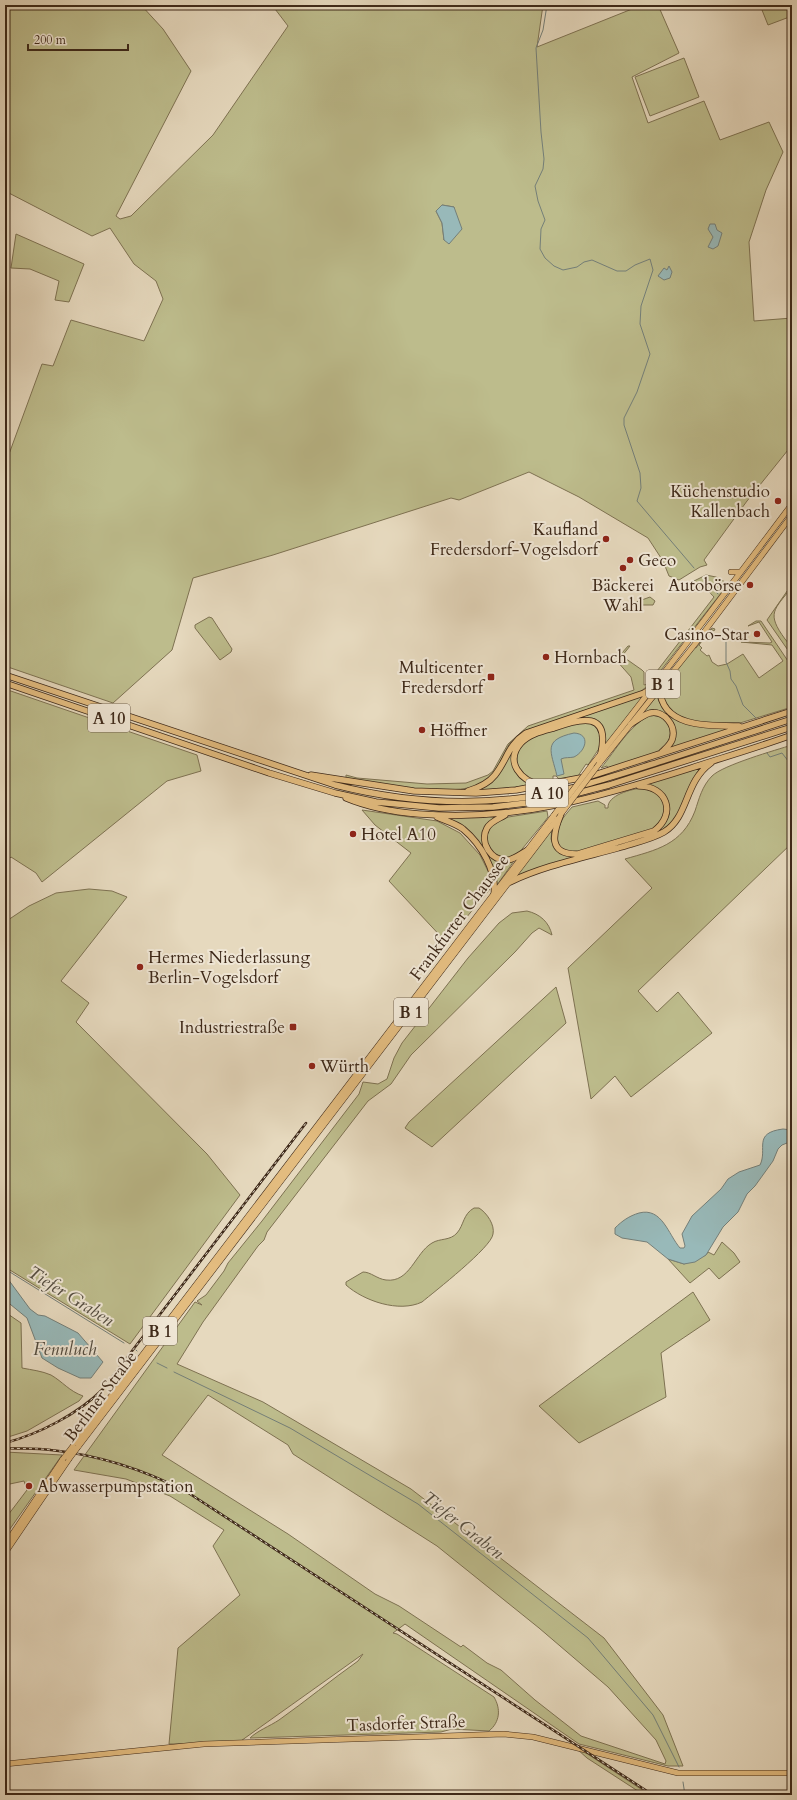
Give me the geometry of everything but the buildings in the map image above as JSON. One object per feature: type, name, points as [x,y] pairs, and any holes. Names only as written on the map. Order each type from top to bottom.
[{"type":"highway","name":"A 10","points":[[5,675],[295,773],[335,785],[382,796],[438,801],[510,799],[550,793],[602,780],[792,719]]},
{"type":"highway","name":"A 10","points":[[5,683],[269,773],[335,793],[376,802],[439,808],[493,807],[528,804],[591,791],[792,727]]},
{"type":"highway","points":[[464,793],[482,786],[494,776],[512,745],[526,733],[644,693],[653,688]]},
{"type":"highway","points":[[660,689],[660,700],[663,706],[682,720],[693,723],[745,726]]},
{"type":"highway","points":[[295,773],[414,791],[464,793],[516,790],[545,786],[591,776],[792,711]]},
{"type":"highway","points":[[631,724],[645,714],[651,713],[661,714],[670,722],[673,734],[672,739],[659,754]]},
{"type":"highway","points":[[545,786],[526,780],[520,776],[515,766],[515,754],[517,748],[525,740],[532,736],[581,719],[588,720],[598,725],[603,732],[601,753]]},
{"type":"highway","points":[[335,793],[361,804],[381,809],[433,815],[509,814],[580,802],[635,786],[792,735]]},
{"type":"highway","points":[[510,882],[538,871],[638,842],[664,832],[678,818],[693,781],[715,760]]},
{"type":"highway","points":[[561,814],[554,833],[554,839],[559,848],[567,853],[578,854],[654,831],[666,817],[667,810],[665,800],[658,791],[652,788],[635,786]]},
{"type":"highway","points":[[509,814],[494,821],[487,827],[484,837],[486,847],[492,855],[503,860],[510,860],[528,850]]},
{"type":"highway","points":[[433,815],[462,829],[476,843],[494,875],[494,895]]},
{"type":"main road","name":"B 1","points":[[601,753],[653,688],[732,581],[792,504]]},
{"type":"main road","name":"B 1","points":[[561,814],[599,764],[660,689],[792,515]]},
{"type":"main road","points":[[730,572],[740,572]]},
{"type":"main road","points":[[732,581],[737,587]]},
{"type":"main road","name":"Frankfurter Chaussee","points":[[314,1130],[601,753]]},
{"type":"main road","name":"Frankfurter Chaussee","points":[[324,1125],[561,814]]},
{"type":"main road","name":"Berliner Straße","points":[[5,1545],[66,1459],[324,1125]]},
{"type":"main road","name":"Berliner Straße","points":[[76,1446],[314,1130]]},
{"type":"main road","name":"Berliner Straße","points":[[5,1553],[66,1459]]},
{"type":"main road","name":"Tasdorfer Straße","points":[[5,1764],[204,1744],[499,1734],[533,1737],[678,1773],[792,1773]]},
{"type":"main road","name":"Tasdorfer Straße","points":[[5,1768],[17,1764]]},
{"type":"shaded area","points":[[5,5],[141,5],[163,29],[191,71],[116,216],[120,219],[131,216],[213,135],[288,26],[272,5],[543,5],[537,47],[642,5],[658,5],[679,53],[632,77],[648,123],[704,101],[720,140],[769,122],[783,152],[766,190],[749,242],[754,321],[792,318],[792,445],[747,501],[704,560],[707,565],[700,567],[679,580],[669,576],[663,561],[648,538],[579,497],[529,472],[459,500],[451,498],[273,555],[193,578],[172,650],[113,703],[5,666],[5,465],[42,364],[53,366],[71,320],[144,341],[163,299],[156,281],[134,264],[110,228],[92,236],[5,191]],"holes":[[[442,205],[454,207],[444,240],[442,223],[436,211]]]},
{"type":"shaded area","points":[[760,5],[792,5],[792,16],[768,25]]},
{"type":"shaded area","points":[[684,58],[699,97],[650,116],[635,77]]},
{"type":"shaded area","points":[[16,234],[84,264],[69,302],[55,300],[59,281],[30,269],[11,268]]},
{"type":"shaded area","points":[[706,575],[716,577],[725,582],[725,588],[651,683],[640,692],[524,731],[510,743],[498,767],[488,780],[477,786],[441,790],[398,787],[346,779],[346,775],[357,778],[427,784],[466,783],[488,775],[493,771],[508,744],[528,726],[634,690],[631,677],[616,660],[628,646],[630,646],[622,656],[644,672],[644,685],[647,684],[714,597],[703,586],[694,585],[689,587],[688,584]]},
{"type":"shaded area","points":[[792,584],[792,587],[777,607],[774,617],[779,630],[792,651],[792,656],[767,620]]},
{"type":"shaded area","points":[[650,597],[655,601],[653,605],[628,605]]},
{"type":"shaded area","points":[[209,617],[212,618],[232,649],[231,652],[220,660],[195,628],[195,625]]},
{"type":"shaded area","points":[[756,621],[761,621],[792,667],[792,707],[740,723],[696,722],[680,717],[667,708],[662,693],[666,683],[694,647],[696,648],[708,633],[699,645],[702,648],[700,650],[707,656],[709,655],[712,662],[718,666],[727,664],[743,654],[759,678],[783,661],[772,645],[741,642],[772,642],[759,622],[748,626]]},
{"type":"shaded area","points":[[5,689],[197,755],[201,771],[167,781],[42,882],[36,873],[11,857],[5,863]]},
{"type":"shaded area","points":[[645,695],[604,747],[605,734],[600,725],[590,719],[578,717]]},
{"type":"shaded area","points":[[657,696],[662,706],[669,714],[679,719],[702,724],[736,727],[666,750],[674,739],[666,716],[643,713]]},
{"type":"shaded area","points":[[651,715],[663,718],[668,722],[670,737],[665,745],[658,751],[638,760],[608,768],[607,766],[601,768],[630,731],[643,719]]},
{"type":"shaded area","points":[[575,722],[590,722],[600,730],[600,747],[588,765],[586,764],[578,776],[560,780],[556,776],[553,776],[553,781],[541,783],[532,781],[517,767],[517,753],[524,742],[537,734]]},
{"type":"shaded area","points":[[519,743],[515,769],[519,776],[524,780],[537,785],[477,791],[492,781],[508,756]]},
{"type":"shaded area","points":[[792,745],[792,843],[638,991],[657,1012],[678,992],[712,1033],[631,1097],[615,1076],[591,1099],[568,968],[652,888],[625,859],[657,849],[675,839],[683,832],[690,822],[701,793],[712,776],[727,767],[750,758]]},
{"type":"shaded area","points":[[702,767],[693,779],[684,803],[676,818],[654,835],[665,823],[669,810],[668,804],[662,793],[651,786],[644,784]]},
{"type":"shaded area","points":[[642,788],[657,793],[665,805],[664,816],[653,829],[577,852],[565,850],[558,843],[557,834],[559,828],[563,818],[572,807],[598,801],[605,805],[605,808],[608,808],[611,800],[616,796],[627,791]]},
{"type":"shaded area","points":[[362,810],[437,821],[460,833],[480,855],[489,873],[490,889],[446,942],[389,881],[411,853],[375,825]]},
{"type":"shaded area","points":[[547,811],[548,817],[518,854],[506,858],[494,854],[486,841],[489,828],[502,818]]},
{"type":"shaded area","points":[[499,816],[493,819],[483,844],[488,853],[514,861],[497,885],[494,870],[477,841],[442,817]]},
{"type":"shaded area","points":[[552,828],[551,839],[553,844],[579,857],[535,869],[515,878]]},
{"type":"shaded area","points":[[89,889],[112,891],[127,897],[61,981],[89,1003],[76,1022],[207,1154],[240,1195],[130,1344],[5,1267],[5,922],[29,906],[56,893]]},
{"type":"shaded area","points":[[527,911],[540,916],[549,926],[552,935],[539,928],[532,933],[515,952],[411,1055],[391,1084],[368,1101],[267,1232],[264,1240],[258,1246],[203,1322],[177,1364],[263,1402],[411,1489],[604,1638],[663,1715],[683,1766],[668,1766],[579,1744],[405,1624],[393,1633],[397,1634],[494,1697],[498,1706],[498,1715],[495,1724],[489,1731],[452,1729],[441,1732],[250,1738],[279,1720],[358,1661],[363,1654],[238,1743],[169,1744],[178,1648],[240,1595],[213,1546],[224,1530],[170,1496],[126,1479],[74,1470],[195,1302],[202,1305],[197,1301],[206,1295],[224,1271],[228,1263],[359,1094],[363,1082],[378,1084],[387,1079],[394,1058],[402,1043],[468,958],[499,923],[512,913]],"holes":[[[208,1395],[288,1445],[293,1454],[437,1546],[539,1628],[608,1687],[656,1740],[666,1761],[665,1764],[581,1736],[535,1700],[501,1670],[487,1663],[463,1645],[461,1647],[399,1606],[375,1594],[288,1534],[162,1455]]]},
{"type":"shaded area","points":[[556,987],[566,1023],[432,1147],[405,1128],[409,1122]]},
{"type":"shaded area","points":[[479,1208],[490,1220],[493,1227],[493,1234],[490,1240],[473,1259],[422,1302],[403,1306],[382,1304],[362,1296],[346,1285],[346,1282],[363,1272],[386,1280],[394,1280],[401,1277],[412,1266],[421,1253],[432,1243],[454,1236],[470,1210]]},
{"type":"shaded area","points":[[722,1242],[734,1253],[740,1262],[719,1279],[709,1268],[690,1283],[668,1259],[684,1264],[706,1255],[708,1252],[714,1255]]},
{"type":"shaded area","points":[[693,1292],[710,1320],[661,1353],[666,1397],[579,1443],[539,1406]]},
{"type":"shaded area","points":[[5,1312],[21,1323],[22,1368],[51,1375],[74,1392],[83,1396],[79,1401],[27,1431],[5,1438]]},
{"type":"shaded area","points":[[5,1452],[62,1455],[5,1536],[5,1519],[27,1490],[24,1481],[5,1485]]},
{"type":"shaded area","points":[[577,1749],[583,1751],[650,1795],[644,1795],[587,1758]]},
{"type":"water","points":[[442,205],[454,207],[462,229],[449,244],[444,240],[442,223],[436,211]]},
{"type":"water","points":[[710,224],[715,224],[717,230],[722,233],[718,246],[713,249],[708,247],[713,237],[708,229]]},
{"type":"water","points":[[669,266],[672,272],[670,278],[664,280],[658,276],[664,268],[667,270]]},
{"type":"water","points":[[574,733],[583,736],[585,739],[584,747],[574,757],[561,759],[564,774],[557,776],[551,748],[557,739]]},
{"type":"water","points":[[783,1129],[792,1130],[792,1141],[782,1145],[778,1149],[773,1161],[755,1186],[747,1194],[738,1212],[723,1227],[706,1255],[695,1262],[684,1264],[668,1259],[647,1242],[622,1238],[615,1234],[615,1228],[620,1223],[639,1213],[647,1212],[659,1218],[664,1223],[680,1248],[684,1248],[685,1246],[682,1234],[692,1216],[721,1189],[728,1179],[739,1172],[760,1165],[764,1138],[767,1134],[773,1131]]},
{"type":"water","name":"Fennluch","points":[[5,1275],[30,1309],[38,1315],[45,1316],[78,1333],[103,1362],[91,1378],[80,1378],[58,1368],[42,1358],[27,1318],[5,1300]]},
{"type":"waterway","points":[[547,5],[543,30],[536,48],[544,159],[543,169],[535,186],[538,201],[545,220],[541,229],[540,249],[545,258],[554,266],[563,270],[577,267],[584,262],[592,260],[617,271],[626,271],[635,265],[650,259],[653,270],[641,306],[640,324],[650,354],[637,392],[624,418],[624,425],[640,473],[641,488],[637,501],[694,568]]},
{"type":"waterway","points":[[705,580],[718,594]]},
{"type":"waterway","points":[[726,639],[726,662],[730,671],[731,679],[736,686],[743,705],[756,718]]},
{"type":"waterway","points":[[767,753],[770,757],[782,753],[792,766]]},
{"type":"waterway","name":"Tiefer Graben","points":[[5,1269],[124,1343]]},
{"type":"waterway","name":"Tiefer Graben","points":[[157,1363],[167,1368]]},
{"type":"waterway","name":"Tiefer Graben","points":[[174,1372],[290,1428],[418,1504],[588,1638],[653,1715],[679,1767]]},
{"type":"waterway","name":"Tiefer Graben","points":[[683,1782],[685,1795]]},
{"type":"railway","points":[[5,1443],[44,1429],[70,1415],[103,1389],[306,1123]]},
{"type":"railway","points":[[5,1448],[69,1452],[104,1460],[138,1470],[187,1492],[653,1795]]},
{"type":"place","name":"Küchenstudio Kallenbach","points":[[778,501]]},
{"type":"place","name":"Kaufland Fredersdorf-Vogelsdorf","points":[[606,539]]},
{"type":"place","name":"Geco","points":[[630,560]]},
{"type":"place","name":"Bäckerei Wahl","points":[[623,568]]},
{"type":"place","name":"Autobörse","points":[[750,585]]},
{"type":"place","name":"Casino-Star","points":[[757,634]]},
{"type":"place","name":"Hornbach","points":[[546,657]]},
{"type":"place","name":"Multicenter Fredersdorf","points":[[491,677]]},
{"type":"place","name":"Höffner","points":[[422,730]]},
{"type":"place","name":"Hotel A10","points":[[353,834]]},
{"type":"place","name":"Hermes Niederlassung Berlin-Vogelsdorf","points":[[140,967]]},
{"type":"place","name":"Industriestraße","points":[[293,1027]]},
{"type":"place","name":"Würth","points":[[312,1066]]},
{"type":"place","name":"Abwasserpumpstation","points":[[29,1486]]}]
